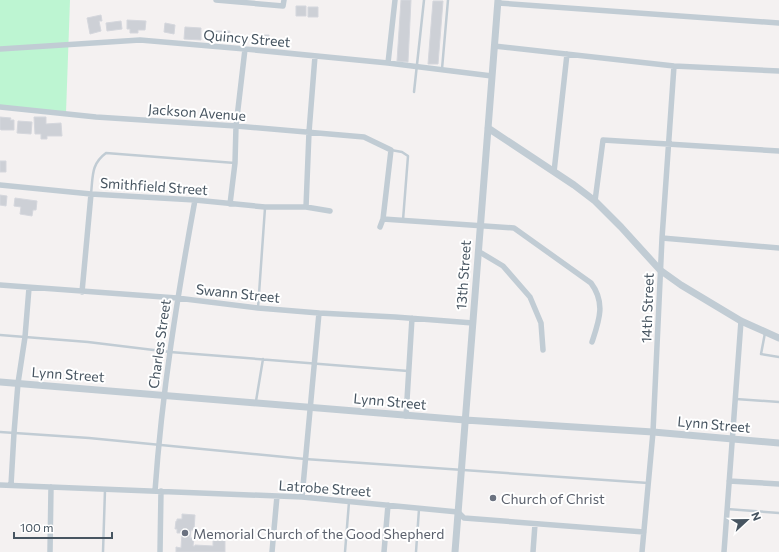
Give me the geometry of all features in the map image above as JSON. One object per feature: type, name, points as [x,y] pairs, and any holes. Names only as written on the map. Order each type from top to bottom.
[{"type":"street","points":[[216,0],[284,3]]},
{"type":"street","points":[[388,63],[395,0]]},
{"type":"street","points":[[498,2],[779,23]]},
{"type":"street","name":"13th Street","points":[[455,552],[498,2]]},
{"type":"street","name":"Quincy Street","points":[[0,49],[140,40],[388,63],[417,68],[492,76]]},
{"type":"street","points":[[494,46],[674,66],[779,71]]},
{"type":"street","points":[[230,204],[236,163],[236,126],[245,49]]},
{"type":"street","points":[[554,172],[566,54]]},
{"type":"street","points":[[306,208],[309,132],[315,56]]},
{"type":"street","name":"14th Street","points":[[642,552],[653,432],[660,270],[674,66]]},
{"type":"street","name":"Jackson Avenue","points":[[0,107],[96,117],[236,126],[364,137],[391,150]]},
{"type":"street","points":[[488,128],[594,200],[660,270],[681,285],[741,321],[779,338]]},
{"type":"street","points":[[594,200],[603,140],[779,151]]},
{"type":"street","points":[[380,227],[383,219],[391,150]]},
{"type":"street","name":"Smithfield Street","points":[[0,185],[91,194],[195,200],[265,207],[306,208],[330,211]]},
{"type":"street","points":[[82,292],[91,194]]},
{"type":"street","name":"Charles Street","points":[[160,552],[158,444],[177,298],[195,200]]},
{"type":"street","points":[[383,219],[514,228],[591,283],[598,292],[600,318],[592,342]]},
{"type":"street","points":[[662,238],[779,248]]},
{"type":"street","points":[[478,251],[502,266],[530,297],[542,323],[543,350]]},
{"type":"street","name":"Swann Street","points":[[0,285],[177,298],[258,308],[319,313],[473,323]]},
{"type":"street","points":[[10,485],[18,383],[25,337],[29,288]]},
{"type":"street","points":[[302,497],[319,313]]},
{"type":"street","points":[[406,416],[412,318]]},
{"type":"street","points":[[724,552],[741,321]]},
{"type":"street","name":"Lynn Street","points":[[0,382],[164,394],[406,416],[653,432],[779,443]]},
{"type":"street","points":[[729,481],[779,484]]},
{"type":"street","name":"Latrobe Street","points":[[0,484],[302,497],[458,512],[464,518],[644,532]]},
{"type":"street","points":[[50,552],[51,487]]},
{"type":"street","points":[[272,552],[277,496]]},
{"type":"street","points":[[384,552],[388,505]]},
{"type":"street","points":[[533,552],[535,524]]},
{"type":"lane","points":[[414,92],[424,0]]},
{"type":"lane","points":[[442,70],[448,0]]},
{"type":"lane","points":[[391,150],[402,152],[408,156],[403,221]]},
{"type":"lane","points":[[91,194],[94,168],[99,159],[106,153],[236,163]]},
{"type":"lane","points":[[258,308],[265,207]]},
{"type":"lane","points":[[765,332],[761,354],[779,357]]},
{"type":"lane","points":[[0,335],[88,342],[170,352],[408,371]]},
{"type":"lane","points":[[255,403],[263,359]]},
{"type":"lane","points":[[735,399],[779,402]]},
{"type":"lane","points":[[0,432],[158,444],[305,459],[648,483]]},
{"type":"lane","points":[[103,552],[105,489]]},
{"type":"lane","points":[[345,552],[349,501]]},
{"type":"lane","points":[[416,552],[420,508]]},
{"type":"lane","points":[[727,509],[779,513]]},
{"type":"green space","points":[[0,0],[70,0],[66,113],[0,107]]},
{"type":"building","points":[[401,0],[411,0],[408,62],[397,61]]},
{"type":"building","points":[[433,1],[443,1],[438,64],[428,64]]},
{"type":"building","points":[[296,6],[306,6],[306,16],[296,16]]},
{"type":"building","points":[[308,7],[318,7],[318,17],[308,17]]},
{"type":"building","points":[[101,15],[102,21],[99,21],[101,31],[90,34],[87,18]]},
{"type":"building","points":[[127,20],[146,21],[145,30],[138,30],[138,33],[130,33],[130,29],[127,29]]},
{"type":"building","points":[[121,21],[122,29],[107,31],[106,23]]},
{"type":"building","points":[[165,23],[175,25],[174,34],[164,32]]},
{"type":"building","points":[[185,27],[201,28],[201,40],[184,39]]},
{"type":"building","points":[[216,31],[230,31],[229,42],[216,42]]},
{"type":"building","points":[[256,35],[269,35],[269,44],[256,44]]},
{"type":"building","points":[[0,117],[11,118],[10,120],[14,120],[14,130],[1,130]]},
{"type":"building","points":[[34,117],[46,117],[46,124],[61,123],[62,136],[47,136],[47,139],[41,139],[41,134],[35,134]]},
{"type":"building","points":[[18,121],[32,122],[31,134],[17,133]]},
{"type":"building","points":[[0,161],[6,161],[6,172],[0,172]]},
{"type":"building","points":[[0,195],[7,196],[6,206],[0,205]]},
{"type":"building","points":[[15,198],[37,201],[36,210],[33,210],[32,216],[20,214],[21,207],[14,206]]},
{"type":"building","name":"Memorial Church of the Good Shepherd","points":[[182,514],[195,515],[194,530],[191,530],[190,538],[194,538],[193,546],[213,546],[213,539],[225,540],[225,552],[176,552],[176,547],[181,548],[182,533],[177,533],[177,529],[175,529],[176,521],[177,519],[182,519]]},
{"type":"place","name":"Church of Christ","points":[[493,498]]},
{"type":"place","name":"Memorial Church of the Good Shepherd","points":[[185,533]]}]
